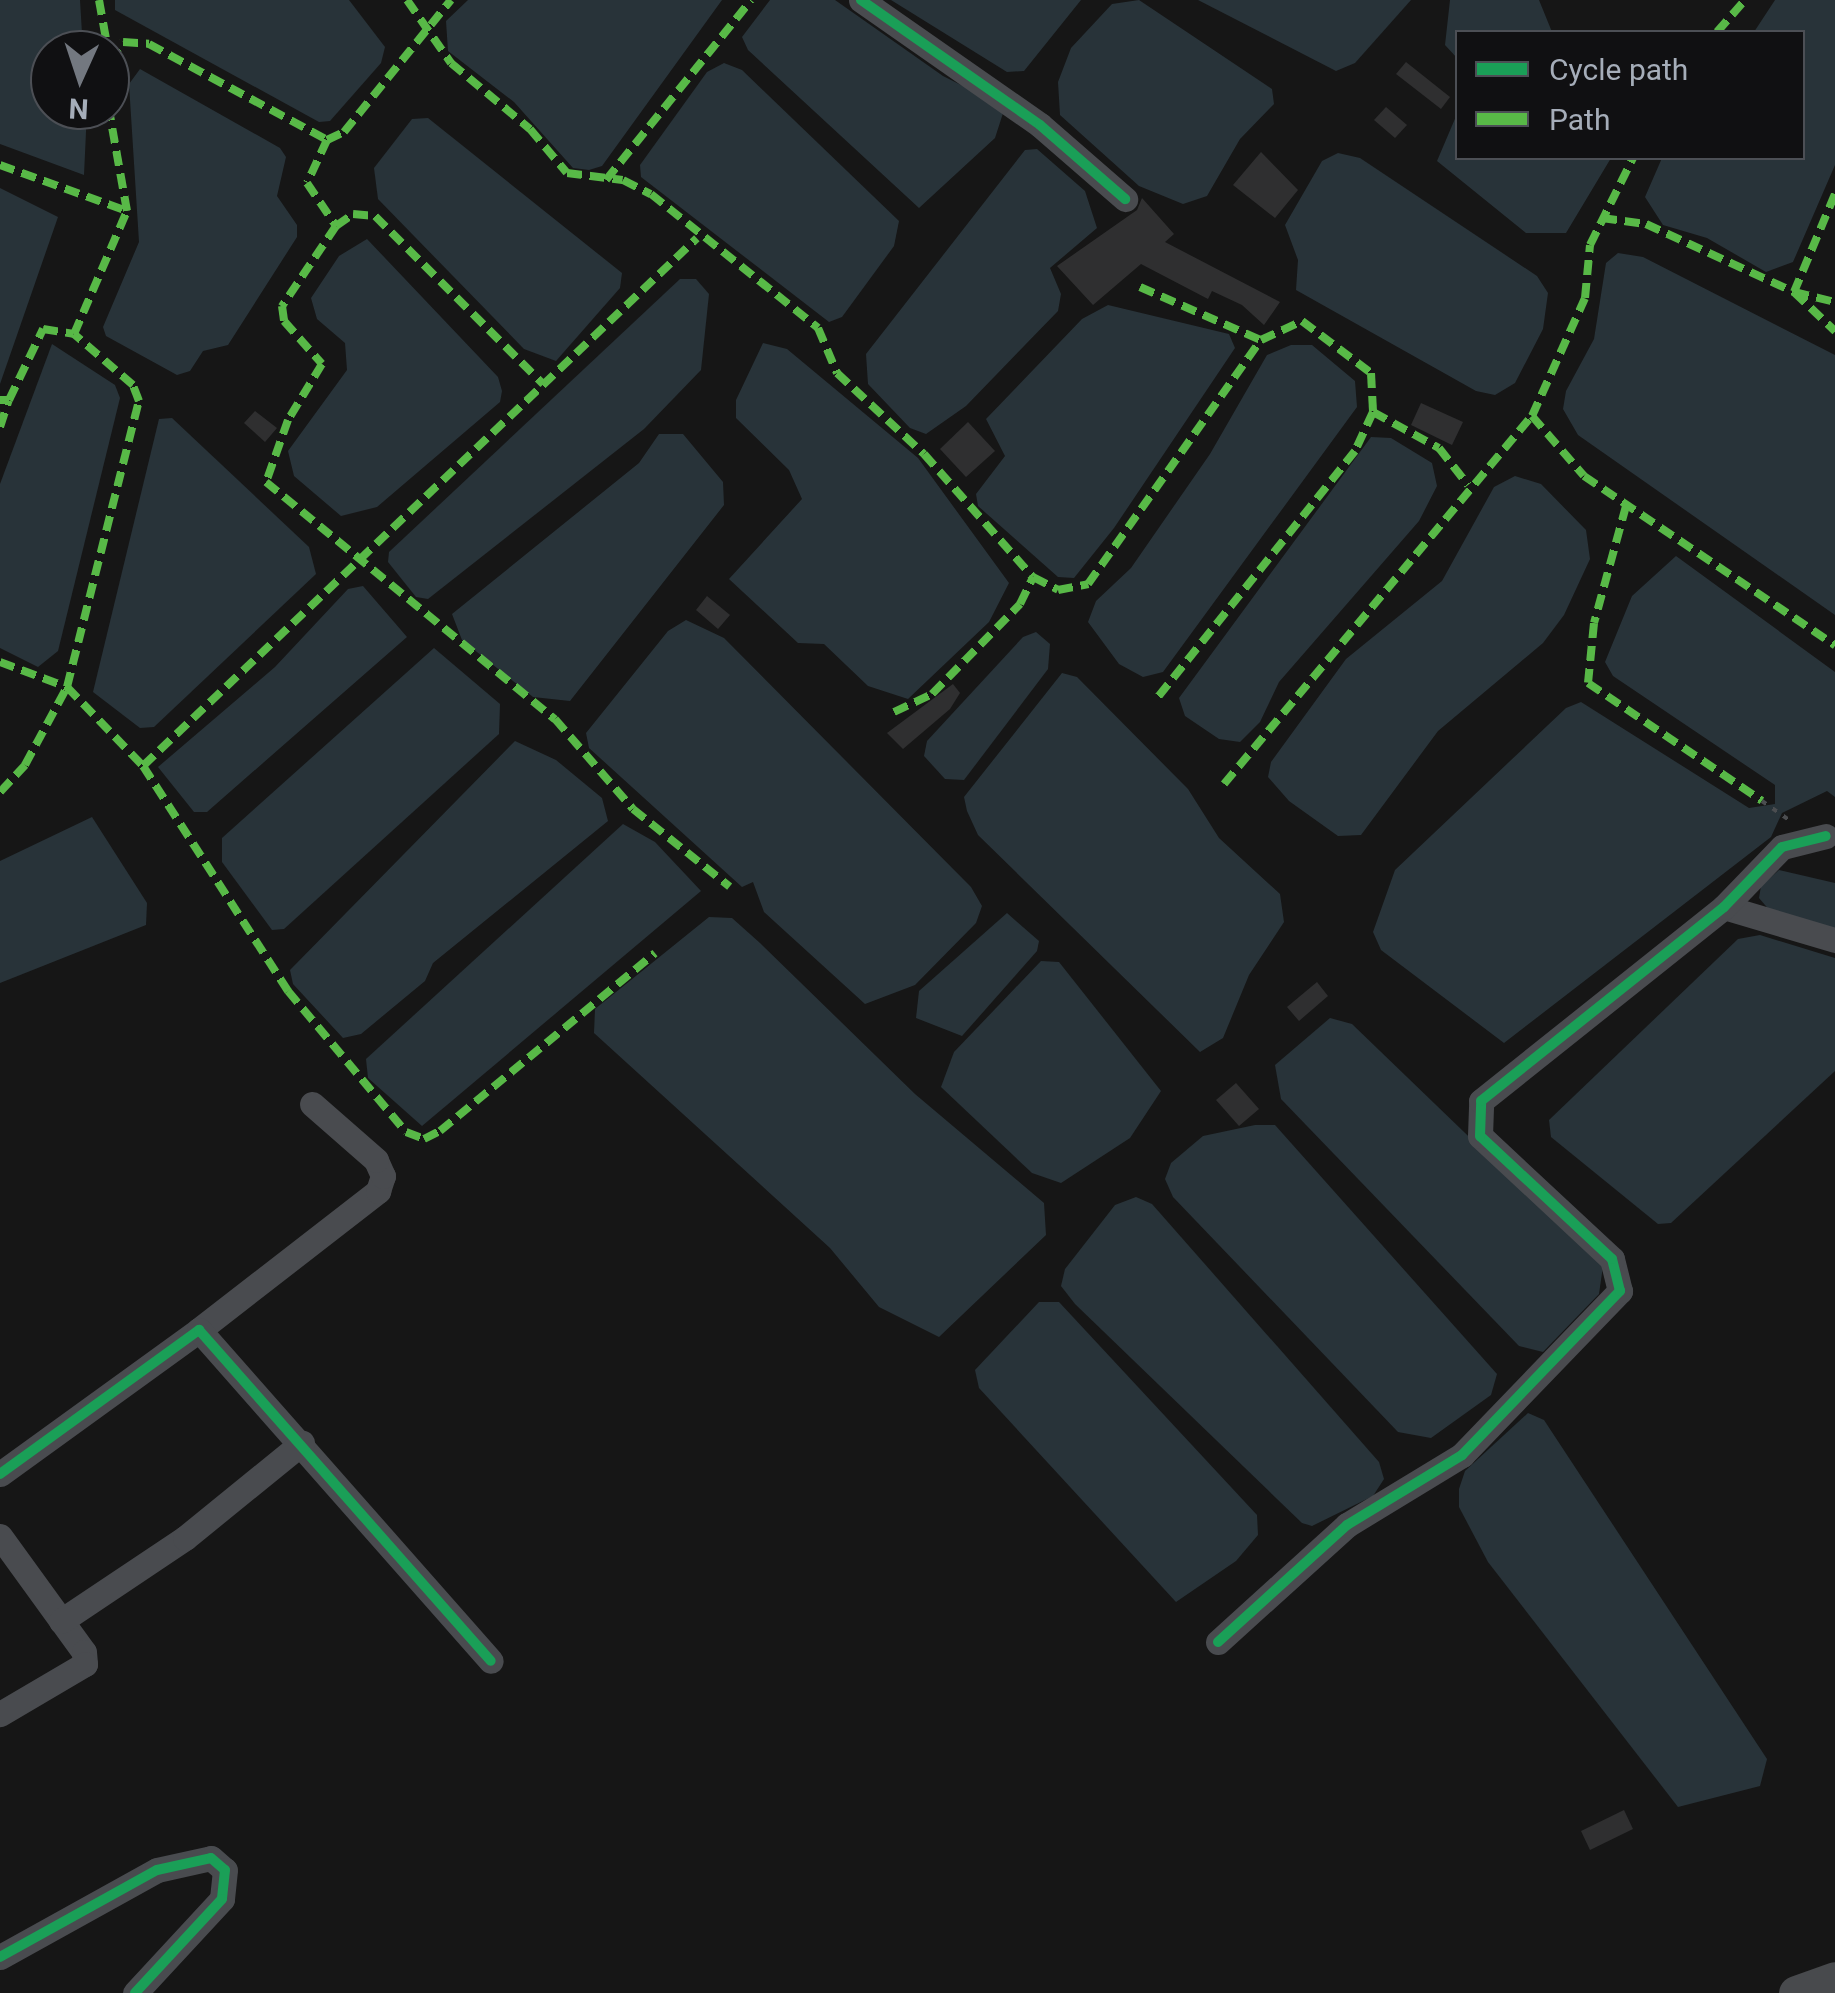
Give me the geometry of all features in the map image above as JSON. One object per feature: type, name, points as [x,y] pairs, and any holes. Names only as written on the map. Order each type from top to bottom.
[{"type":"street","points":[[861,0],[1040,125],[1125,198]]},
{"type":"street","points":[[1218,1642],[1347,1525],[1462,1455],[1620,1291],[1612,1259],[1480,1136],[1475,1114],[1724,907],[1782,847],[1826,836]]},
{"type":"street","points":[[1724,907],[1835,940]]},
{"type":"street","points":[[0,1474],[199,1330],[378,1191],[383,1176],[376,1160],[312,1104]]},
{"type":"street","points":[[199,1330],[302,1442],[491,1661]]},
{"type":"street","points":[[62,1620],[185,1538],[302,1442]]},
{"type":"street","points":[[0,1536],[84,1652],[78,1674],[0,1714]]},
{"type":"street","points":[[0,1957],[157,1870],[211,1858],[225,1870],[222,1898],[135,1993]]},
{"type":"street","points":[[1796,1993],[1835,1979]]},
{"type":"path","points":[[1762,800],[1790,820]]},
{"type":"shaded area","points":[[0,0],[80,0],[82,30],[30,30],[30,130],[86,130],[84,175],[0,144]]},
{"type":"shaded area","points":[[115,0],[349,0],[385,47],[381,63],[330,121],[319,122],[115,10]]},
{"type":"shaded area","points":[[468,0],[722,0],[602,166],[589,170],[573,168],[514,102],[448,51],[446,21]]},
{"type":"shaded area","points":[[770,0],[835,0],[943,76],[1005,107],[995,138],[919,208],[748,50],[742,37]]},
{"type":"shaded area","points":[[891,0],[1081,0],[1024,71],[1007,72]]},
{"type":"shaded area","points":[[1139,0],[1272,89],[1274,104],[1240,139],[1207,196],[1183,204],[1139,186],[1060,115],[1058,82],[1071,48],[1112,4]]},
{"type":"shaded area","points":[[1198,0],[1411,0],[1355,63],[1336,71]]},
{"type":"shaded area","points":[[1450,0],[1539,0],[1551,30],[1455,30],[1455,56],[1445,45]]},
{"type":"shaded area","points":[[1775,0],[1835,0],[1835,165],[1793,262],[1766,272],[1707,238],[1663,225],[1645,197],[1661,160],[1805,160],[1805,30],[1755,30]]},
{"type":"shaded area","points":[[724,63],[742,70],[899,221],[894,246],[842,317],[829,322],[641,177],[640,165],[707,72]]},
{"type":"shaded area","points":[[140,69],[280,148],[286,157],[277,196],[297,225],[297,237],[228,345],[203,351],[190,371],[177,375],[106,336],[103,327],[139,242],[130,83]]},
{"type":"shaded area","points":[[428,118],[622,273],[620,288],[556,361],[524,349],[378,199],[374,168],[412,119]]},
{"type":"shaded area","points":[[1455,119],[1455,160],[1610,160],[1566,233],[1526,233],[1437,161]]},
{"type":"shaded area","points":[[1037,149],[1085,191],[1097,228],[1050,268],[1061,294],[1058,311],[966,406],[926,434],[910,428],[868,384],[866,354],[1025,150]]},
{"type":"shaded area","points":[[1338,153],[1360,158],[1537,276],[1548,293],[1543,329],[1515,383],[1495,395],[1476,391],[1296,290],[1298,260],[1285,225],[1322,161]]},
{"type":"shaded area","points":[[0,188],[58,217],[0,384]]},
{"type":"shaded area","points":[[367,239],[498,377],[502,391],[500,402],[377,507],[341,516],[294,476],[288,451],[347,370],[345,343],[317,319],[311,298],[339,256]]},
{"type":"shaded area","points":[[1618,253],[1643,257],[1835,355],[1835,615],[1578,435],[1563,409],[1566,391],[1594,339],[1606,263]]},
{"type":"shaded area","points":[[680,279],[696,279],[709,294],[701,370],[644,429],[428,599],[416,597],[388,562],[389,552]]},
{"type":"shaded area","points":[[1108,305],[1229,334],[1235,348],[1114,528],[1074,578],[1058,577],[978,506],[976,494],[1005,456],[986,419],[1082,319]]},
{"type":"shaded area","points":[[763,343],[787,349],[918,458],[1009,583],[989,622],[908,699],[868,686],[824,644],[798,643],[729,579],[802,499],[789,470],[736,418],[736,400]]},
{"type":"shaded area","points":[[52,344],[115,385],[120,398],[58,651],[38,667],[0,648],[0,484]]},
{"type":"shaded area","points":[[1291,345],[1312,345],[1355,381],[1357,407],[1163,672],[1143,677],[1119,664],[1088,622],[1096,601],[1131,568],[1210,454],[1267,355]]},
{"type":"shaded area","points":[[172,418],[309,547],[316,574],[154,727],[140,728],[93,692],[159,419]]},
{"type":"shaded area","points":[[659,434],[683,434],[723,482],[724,505],[570,701],[533,697],[462,640],[452,614],[639,463]]},
{"type":"shaded area","points":[[1371,437],[1391,438],[1432,463],[1437,486],[1419,521],[1279,682],[1260,722],[1240,742],[1219,739],[1185,716],[1179,698]]},
{"type":"shaded area","points":[[1515,476],[1541,484],[1586,530],[1590,559],[1564,615],[1543,643],[1438,731],[1361,835],[1338,836],[1289,801],[1268,777],[1271,762],[1346,659],[1442,581],[1494,487]]},
{"type":"shaded area","points":[[1676,556],[1835,672],[1835,797],[1827,791],[1782,813],[1771,837],[1504,1043],[1381,950],[1373,932],[1395,870],[1566,708],[1581,702],[1749,808],[1775,804],[1775,785],[1613,676],[1605,662],[1632,596]]},
{"type":"shaded area","points":[[363,586],[407,637],[207,812],[194,812],[158,767],[275,667],[348,589]]},
{"type":"shaded area","points":[[686,620],[724,638],[971,887],[982,906],[976,923],[915,985],[865,1004],[764,912],[753,882],[742,887],[589,748],[586,733],[668,631]]},
{"type":"shaded area","points":[[1036,632],[1050,644],[1048,669],[964,780],[945,779],[924,756],[927,741],[1023,637]]},
{"type":"shaded area","points":[[434,648],[500,704],[499,734],[284,929],[272,930],[222,862],[222,838]]},
{"type":"shaded area","points":[[1062,673],[1077,677],[1188,789],[1219,838],[1280,894],[1284,922],[1249,975],[1223,1038],[1200,1052],[978,835],[967,811],[964,797]]},
{"type":"shaded area","points":[[515,741],[556,760],[602,798],[608,821],[433,963],[425,981],[361,1034],[343,1038],[293,984],[290,970]]},
{"type":"shaded area","points":[[92,817],[147,903],[146,925],[0,983],[0,861]]},
{"type":"shaded area","points":[[623,824],[655,842],[701,891],[422,1126],[368,1078],[366,1059]]},
{"type":"shaded area","points":[[1779,870],[1835,883],[1835,931],[1771,912],[1759,898],[1761,886]]},
{"type":"shaded area","points":[[1007,913],[1039,941],[1037,951],[962,1036],[916,1018],[919,991]]},
{"type":"shaded area","points":[[709,917],[732,918],[915,1094],[1044,1203],[1046,1235],[939,1337],[879,1307],[830,1248],[594,1033],[595,1009]]},
{"type":"shaded area","points":[[1760,935],[1835,958],[1835,1071],[1671,1223],[1658,1224],[1551,1137],[1549,1120],[1738,939]]},
{"type":"shaded area","points":[[1041,961],[1059,962],[1161,1091],[1130,1138],[1061,1183],[1032,1173],[941,1087],[954,1052]]},
{"type":"shaded area","points":[[1330,1018],[1352,1024],[1603,1266],[1599,1294],[1543,1352],[1519,1346],[1281,1099],[1275,1065]]},
{"type":"shaded area","points":[[1255,1125],[1275,1125],[1497,1374],[1491,1395],[1431,1438],[1398,1432],[1173,1197],[1165,1179],[1171,1163],[1203,1136]]},
{"type":"shaded area","points":[[1136,1197],[1152,1204],[1379,1462],[1384,1479],[1373,1496],[1312,1526],[1302,1523],[1075,1304],[1061,1286],[1065,1269],[1115,1205]]},
{"type":"shaded area","points":[[1039,1302],[1059,1302],[1257,1515],[1258,1535],[1236,1561],[1176,1602],[979,1388],[975,1370]]},
{"type":"shaded area","points":[[1528,1413],[1544,1420],[1767,1759],[1760,1786],[1678,1807],[1488,1562],[1459,1507],[1459,1489],[1465,1471]]},
{"type":"building","points":[[1406,62],[1450,97],[1441,109],[1396,74]]},
{"type":"building","points":[[1386,107],[1407,125],[1395,138],[1374,120]]},
{"type":"building","points":[[1261,152],[1298,190],[1275,218],[1233,185]]},
{"type":"building","points":[[1142,198],[1174,234],[1165,242],[1280,302],[1264,325],[1242,305],[1212,291],[1208,299],[1141,264],[1093,305],[1057,266],[1137,210]]},
{"type":"building","points":[[1421,403],[1463,422],[1452,445],[1411,425]]},
{"type":"building","points":[[255,411],[277,428],[265,442],[244,423]]},
{"type":"building","points":[[968,422],[995,451],[966,477],[940,449]]},
{"type":"building","points":[[707,596],[730,615],[718,629],[696,610]]},
{"type":"building","points":[[953,684],[960,693],[950,709],[903,749],[887,733]]},
{"type":"building","points":[[1317,982],[1328,996],[1299,1021],[1287,1007]]},
{"type":"building","points":[[1236,1083],[1259,1109],[1239,1126],[1216,1100]]},
{"type":"building","points":[[1624,1810],[1633,1829],[1590,1850],[1581,1831]]},
{"type":"marked path","points":[[99,0],[104,30]]},
{"type":"marked path","points":[[407,0],[451,63],[530,129],[567,173],[623,180],[651,194],[818,328],[837,373],[924,454],[1033,577],[1058,590],[1088,584],[1261,340],[1302,321],[1371,373],[1373,412],[1355,451],[1155,701]]},
{"type":"marked path","points":[[130,43],[149,44],[327,140],[344,132],[451,0]]},
{"type":"marked path","points":[[606,180],[751,0]]},
{"type":"marked path","points":[[1719,30],[1745,0]]},
{"type":"marked path","points":[[0,792],[25,765],[67,687],[139,401],[133,385],[74,334],[127,211],[113,130]]},
{"type":"marked path","points":[[327,140],[307,183],[336,226],[282,306],[284,321],[322,364],[288,420],[266,482],[555,719],[633,809],[730,887]]},
{"type":"marked path","points":[[1224,784],[1532,416],[1585,298],[1590,245],[1632,160]]},
{"type":"marked path","points":[[0,165],[127,211]]},
{"type":"marked path","points":[[1835,194],[1794,292],[1835,302]]},
{"type":"marked path","points":[[336,226],[353,214],[375,216],[543,384]]},
{"type":"marked path","points":[[1602,218],[1646,224],[1794,292],[1835,331]]},
{"type":"marked path","points":[[143,766],[697,238]]},
{"type":"marked path","points":[[1140,287],[1261,340]]},
{"type":"marked path","points":[[0,400],[9,400],[43,329],[74,334]]},
{"type":"marked path","points":[[0,427],[9,400]]},
{"type":"marked path","points":[[1373,412],[1439,448],[1468,485]]},
{"type":"marked path","points":[[1532,416],[1584,476],[1835,645]]},
{"type":"marked path","points":[[1626,506],[1594,623],[1588,683],[1762,801]]},
{"type":"marked path","points":[[894,712],[932,694],[1020,604],[1033,577]]},
{"type":"marked path","points":[[0,662],[67,687],[143,766],[288,991],[406,1132],[424,1139],[440,1131],[655,953]]},
{"type":"cycle path","points":[[861,0],[1040,125],[1125,199]]},
{"type":"cycle path","points":[[1218,1642],[1347,1525],[1462,1455],[1620,1291],[1612,1259],[1480,1136],[1481,1101],[1724,907],[1782,847],[1826,836]]},
{"type":"cycle path","points":[[0,1474],[199,1330],[491,1661]]},
{"type":"cycle path","points":[[0,1957],[157,1870],[211,1858],[225,1870],[222,1899],[135,1993]]}]
